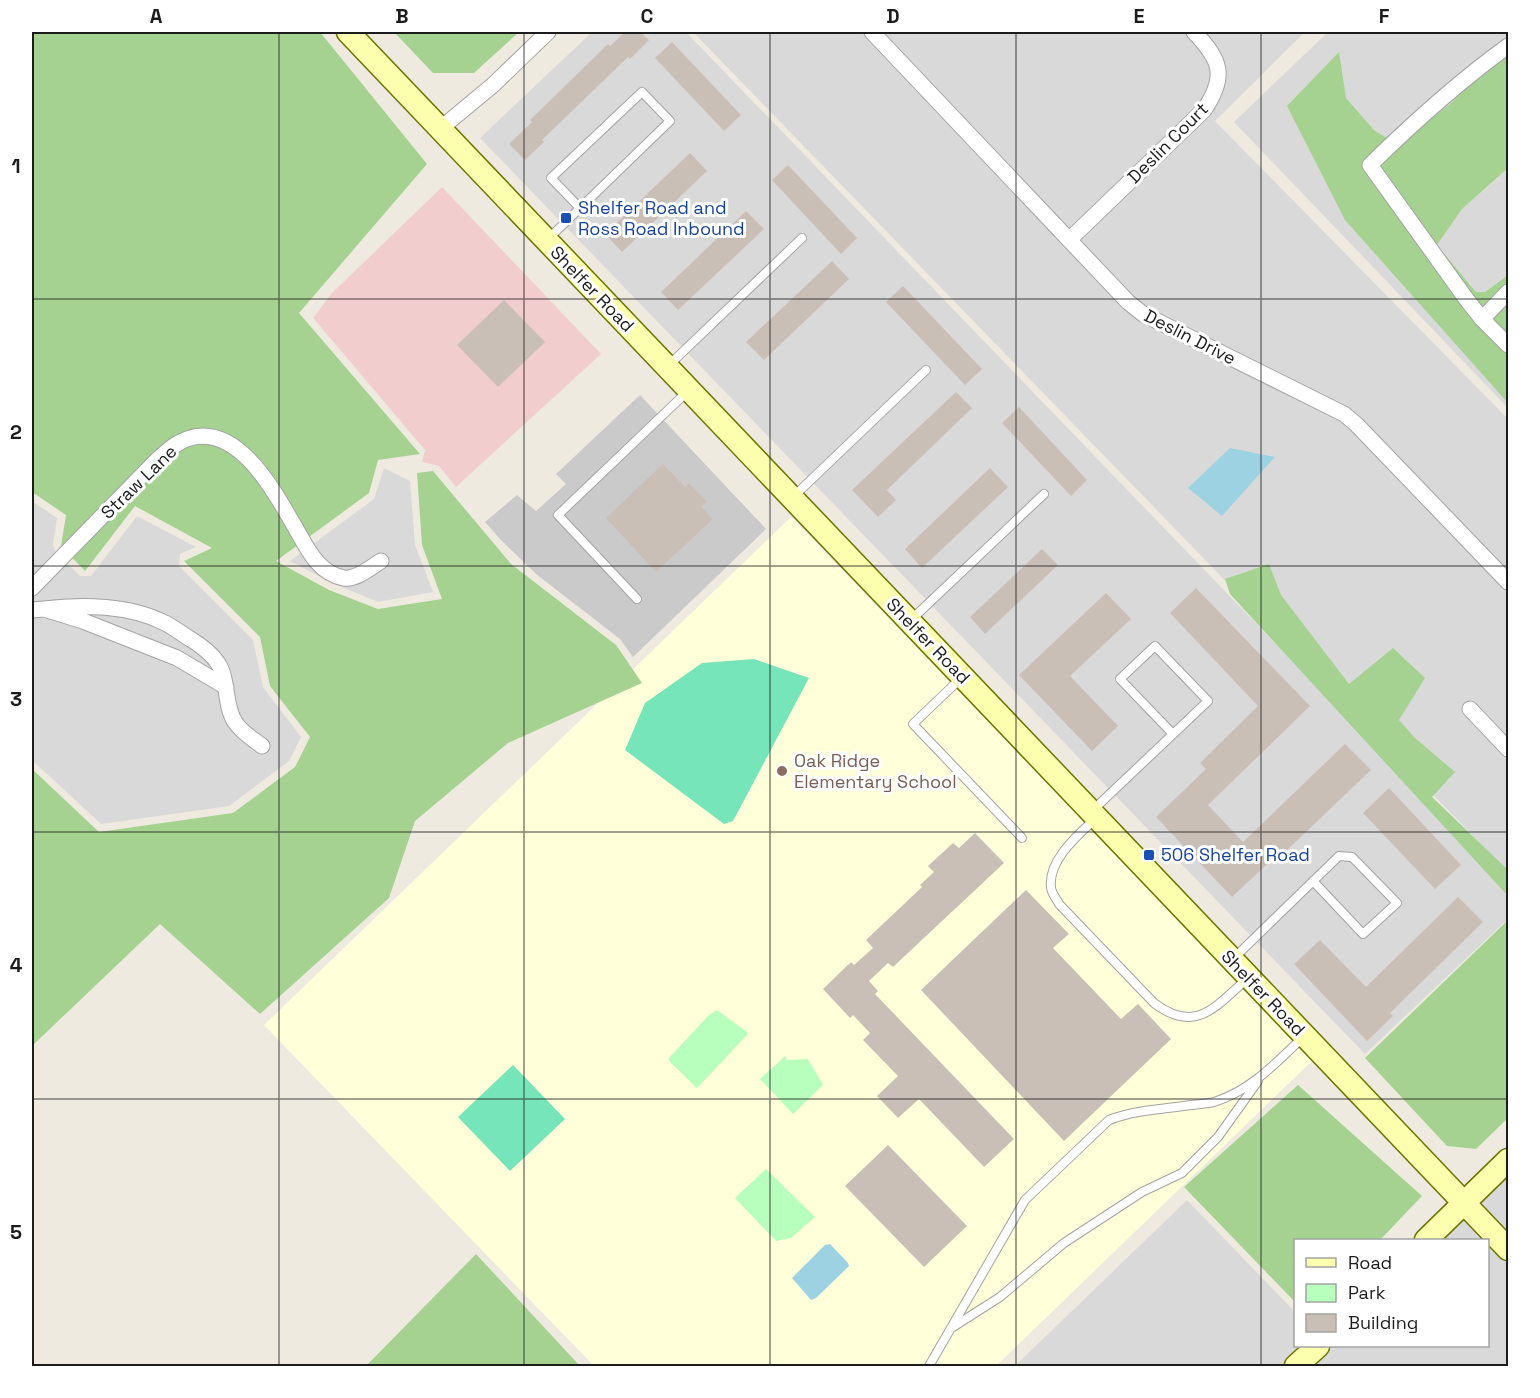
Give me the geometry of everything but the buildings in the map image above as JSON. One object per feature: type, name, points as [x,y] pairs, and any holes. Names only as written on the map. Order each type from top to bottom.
[{"type":"street","name":"Shelfer Road","points":[[348,32],[1509,1249]]},
{"type":"street","points":[[440,129],[493,85],[548,32]]},
{"type":"street","name":"Deslin Drive","points":[[872,32],[1128,302],[1143,314],[1344,414],[1509,582]]},
{"type":"street","name":"Deslin Court","points":[[1069,240],[1204,110],[1212,98],[1218,84],[1218,70],[1214,56],[1194,32]]},
{"type":"street","points":[[1509,46],[1467,75],[1427,109],[1370,165],[1482,319],[1509,345]]},
{"type":"street","points":[[1482,319],[1509,292]]},
{"type":"street","name":"Straw Lane","points":[[32,588],[157,460],[173,446],[198,436],[213,436],[227,441],[239,450],[276,495],[321,567],[346,578],[353,577],[381,561]]},
{"type":"street","points":[[38,609],[71,605],[97,606],[164,622],[198,644],[217,661],[222,670],[235,723],[262,746]]},
{"type":"street","points":[[38,609],[83,621],[177,657],[226,687]]},
{"type":"street","points":[[1470,709],[1509,748]]},
{"type":"street","points":[[1427,1239],[1509,1160]]},
{"type":"street","points":[[1296,1366],[1316,1347]]},
{"type":"lane","points":[[546,241],[670,121],[642,92],[551,178],[580,208]]},
{"type":"lane","points":[[667,367],[802,238]]},
{"type":"lane","points":[[792,498],[926,370]]},
{"type":"lane","points":[[637,599],[558,514],[689,390]]},
{"type":"lane","points":[[909,622],[1044,494]]},
{"type":"lane","points":[[1173,734],[1120,679],[1155,646],[1208,702],[1093,815],[1057,861],[1052,874],[1051,889],[1059,904],[1154,1003],[1167,1012],[1181,1018],[1198,1016],[1218,1005],[1248,978]]},
{"type":"lane","points":[[962,677],[913,724],[1022,838]]},
{"type":"lane","points":[[1231,960],[1313,881],[1339,856],[1352,857],[1397,903],[1363,934],[1313,881]]},
{"type":"lane","points":[[930,1366],[1025,1200],[1109,1120],[1145,1111],[1212,1103],[1242,1090],[1304,1036]]},
{"type":"lane","points":[[952,1327],[1000,1297],[1064,1243],[1142,1192],[1182,1173],[1218,1137],[1265,1072]]},
{"type":"shaded area","points":[[592,32],[686,32],[1508,885],[1508,919],[1365,1054],[480,138]]},
{"type":"shaded area","points":[[693,32],[1305,32],[1215,121],[1508,419],[1508,872]]},
{"type":"shaded area","points":[[1328,32],[1508,32],[1508,47],[1450,104],[1398,144],[1375,131],[1346,98],[1287,106],[1508,402],[1508,408],[1234,122]]},
{"type":"shaded area","points":[[1508,168],[1508,275],[1485,292],[1476,292],[1437,245],[1462,209]]},
{"type":"shaded area","points":[[442,187],[601,354],[456,487],[439,466],[422,462],[425,450],[313,318],[332,293]]},
{"type":"shaded area","points":[[640,395],[766,529],[633,657],[620,639],[536,574],[485,522],[517,495],[536,511],[566,484],[556,474]]},
{"type":"shaded area","points":[[384,468],[410,481],[415,545],[433,592],[378,602],[332,583],[290,561],[374,499]]},
{"type":"shaded area","points":[[32,501],[57,518],[53,544],[55,551],[80,576],[91,576],[137,516],[196,547],[180,554],[179,566],[253,640],[263,687],[301,737],[289,761],[229,806],[101,824],[32,760]]},
{"type":"shaded area","name":"Oak Ridge Elementary School","points":[[791,517],[1314,1059],[996,1366],[594,1366],[264,1025]]},
{"type":"shaded area","points":[[1508,1174],[1508,1237],[1477,1204]]},
{"type":"shaded area","points":[[1187,1200],[1294,1311],[1294,1347],[1303,1347],[1282,1366],[1015,1366]]},
{"type":"shaded area","points":[[1465,1216],[1487,1239],[1441,1239]]},
{"type":"shaded area","points":[[1489,1241],[1508,1261],[1508,1366],[1309,1366],[1330,1347],[1489,1347]]},
{"type":"green space","points":[[32,32],[320,32],[427,164],[299,313],[420,454],[378,460],[369,493],[276,561],[329,590],[378,609],[442,599],[422,545],[417,473],[433,471],[511,564],[616,645],[642,683],[508,743],[415,821],[389,898],[260,1014],[160,924],[32,1046],[32,769],[99,832],[233,813],[295,767],[310,737],[270,686],[260,637],[184,561],[212,548],[135,506],[85,571],[61,546],[66,515],[32,492]]},
{"type":"green space","points":[[394,32],[519,32],[474,73],[433,73]]},
{"type":"green space","points":[[1508,47],[1508,168],[1462,209],[1437,245],[1476,292],[1485,292],[1508,275],[1508,403],[1345,220],[1287,106],[1339,52],[1346,98],[1375,131],[1398,144],[1450,104]]},
{"type":"green space","points":[[1269,564],[1281,595],[1349,684],[1393,648],[1425,678],[1399,720],[1415,738],[1455,772],[1432,797],[1508,870],[1508,896],[1230,594],[1225,579]]},
{"type":"green space","points":[[754,659],[809,678],[733,821],[724,824],[625,750],[645,703],[702,663]]},
{"type":"green space","points":[[1508,920],[1508,1118],[1476,1149],[1447,1146],[1365,1058]]},
{"type":"green space","points":[[717,1010],[748,1034],[697,1088],[669,1061],[669,1058],[709,1015]]},
{"type":"green space","points":[[785,1056],[787,1060],[808,1059],[823,1085],[793,1114],[760,1079]]},
{"type":"green space","points":[[513,1065],[565,1119],[510,1171],[458,1117]]},
{"type":"green space","points":[[1298,1085],[1422,1196],[1381,1239],[1294,1239],[1294,1301],[1184,1187]]},
{"type":"green space","points":[[766,1169],[815,1217],[791,1238],[776,1241],[735,1198]]},
{"type":"green space","points":[[476,1254],[580,1366],[366,1366]]},
{"type":"water","points":[[1230,448],[1275,457],[1222,516],[1188,488]]},
{"type":"water","points":[[830,1244],[849,1266],[816,1298],[811,1300],[792,1278],[825,1245]]},
{"type":"place","name":"Shelfer Road and Ross Road Inbound","points":[[566,218]]},
{"type":"place","name":"Oak Ridge Elementary School","points":[[782,771]]},
{"type":"place","name":"506 Shelfer Road","points":[[1149,855]]}]
